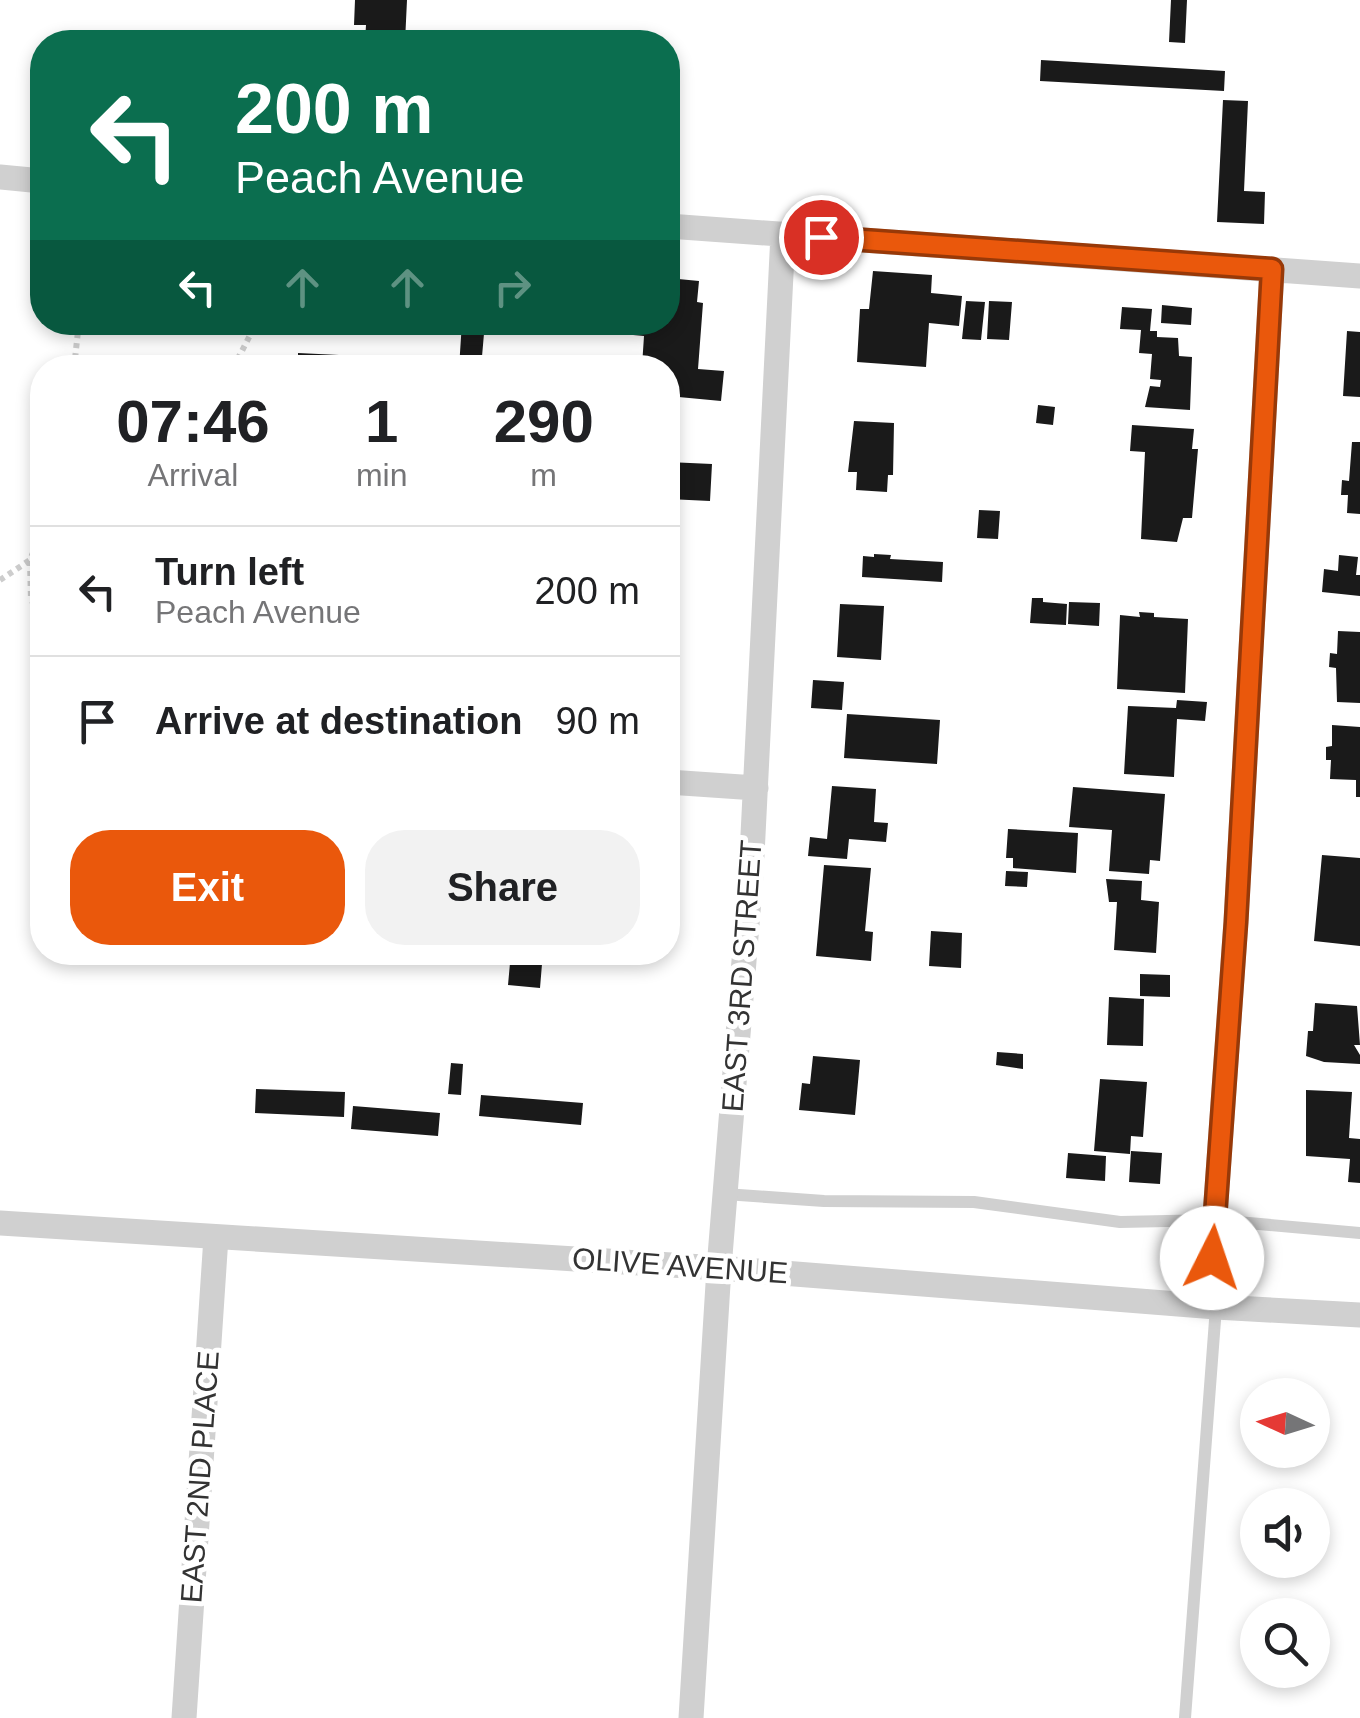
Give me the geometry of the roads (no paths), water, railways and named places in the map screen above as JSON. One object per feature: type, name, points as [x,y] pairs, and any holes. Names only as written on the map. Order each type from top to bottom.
[{"type":"street","points":[[0,177],[30,180]]},
{"type":"street","points":[[680,227],[1360,276]]},
{"type":"street","name":"EAST 3RD STREET","points":[[691,1718],[719,1268],[756,788],[783,234]]},
{"type":"street","points":[[1216,1307],[1212,1258],[1237,902],[1272,269]]},
{"type":"street","points":[[680,783],[756,788]]},
{"type":"street","name":"OLIVE AVENUE","points":[[0,1223],[719,1268],[1360,1315]]},
{"type":"street","name":"EAST 2ND PLACE","points":[[184,1718],[216,1237]]},
{"type":"lane","points":[[725,1194],[824,1201],[974,1202],[1120,1222],[1215,1220],[1360,1233]]},
{"type":"lane","points":[[1185,1718],[1216,1307]]}]
